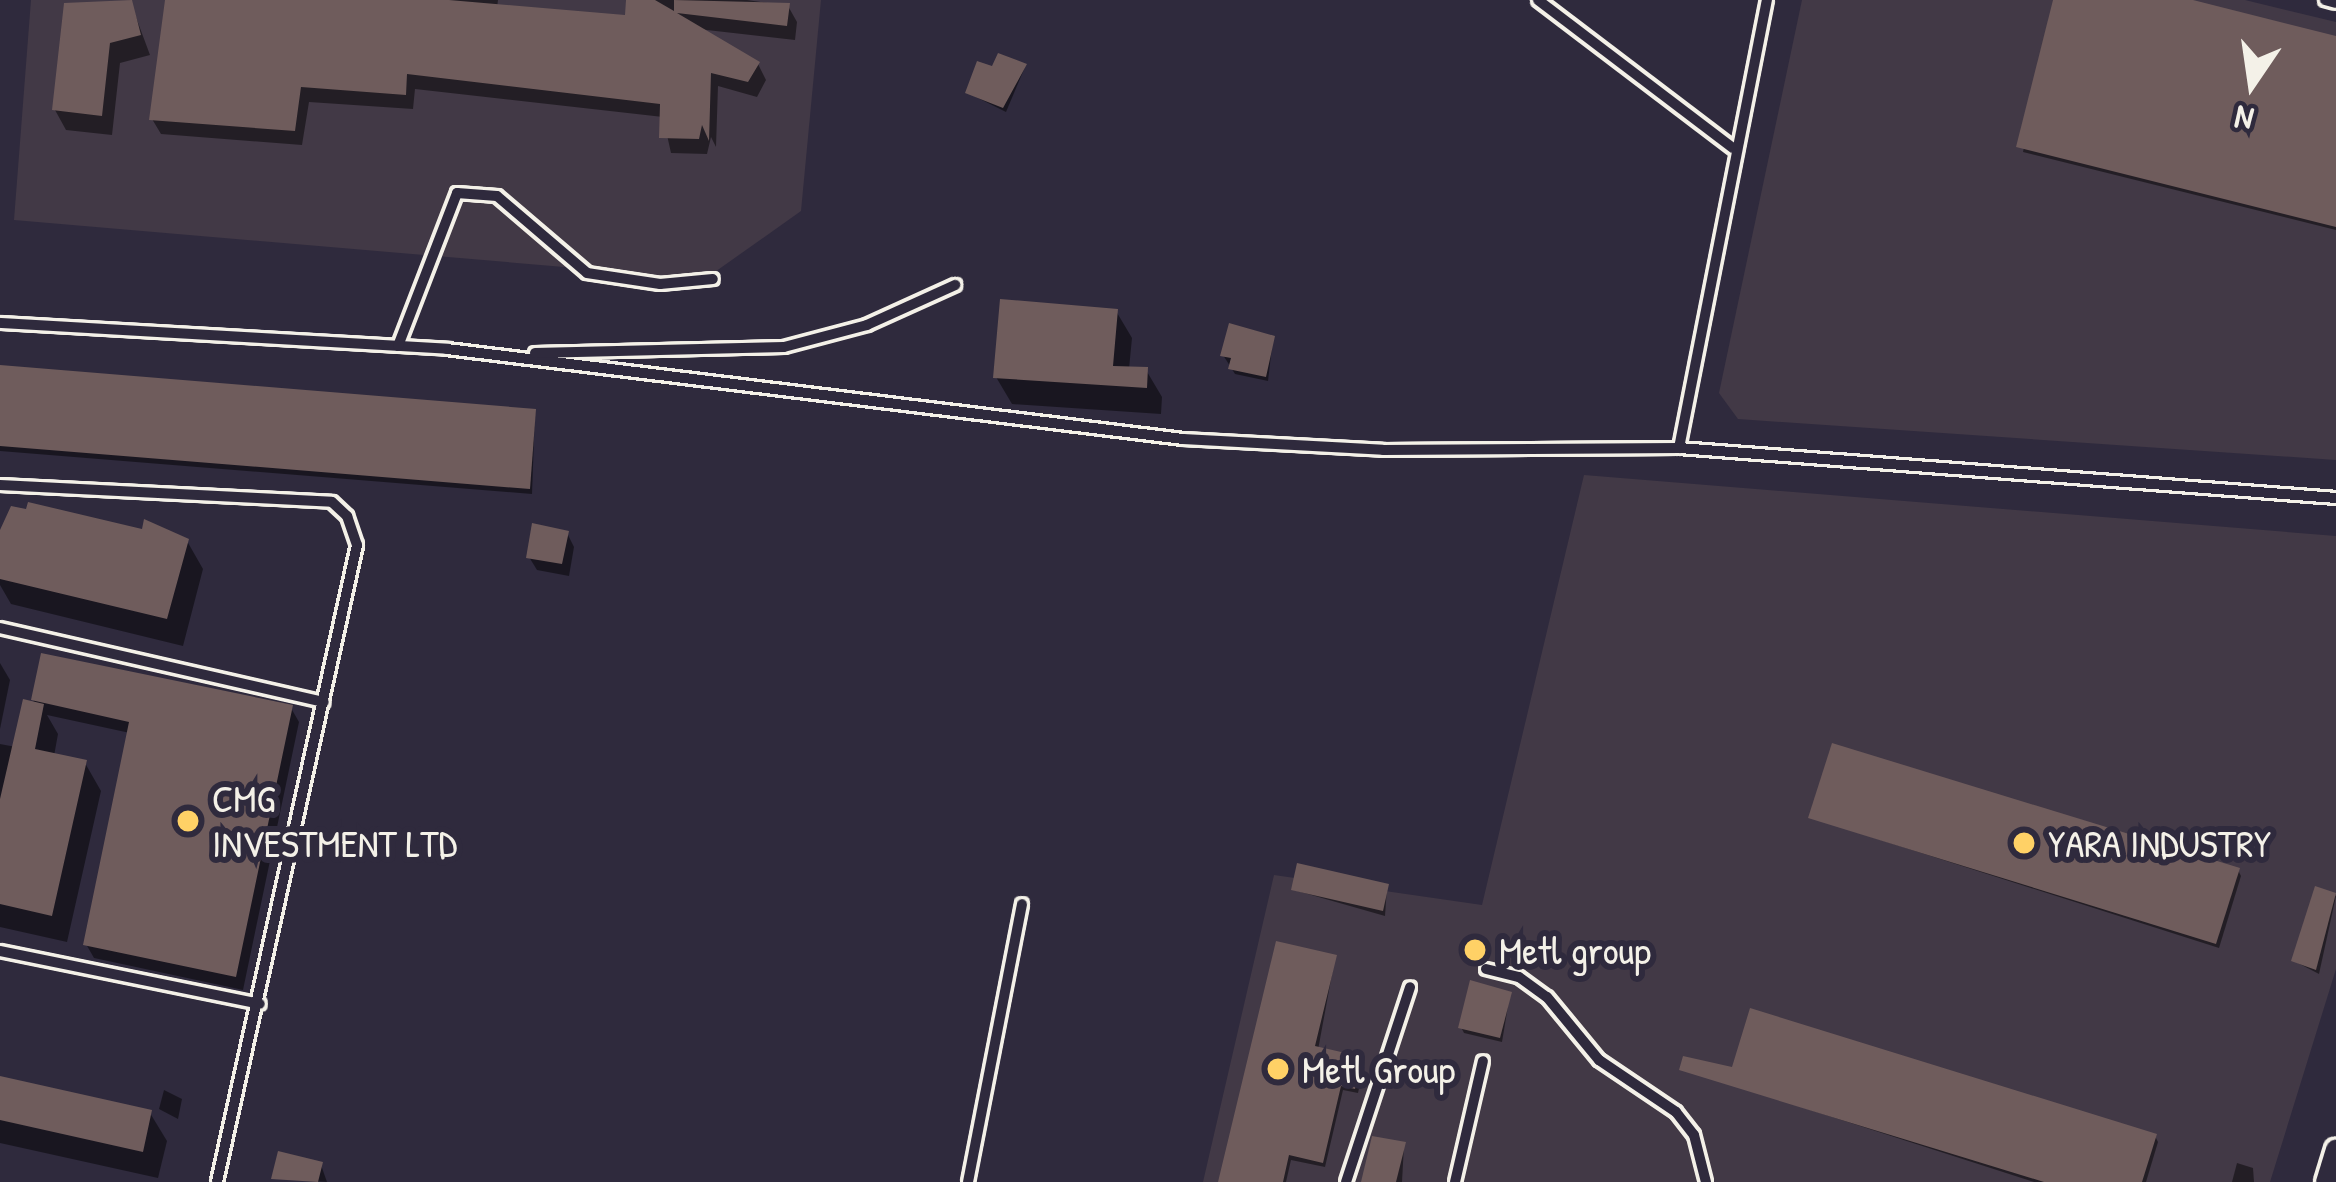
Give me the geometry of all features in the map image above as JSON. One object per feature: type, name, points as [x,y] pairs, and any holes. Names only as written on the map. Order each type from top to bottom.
[{"type":"street","points":[[2326,1182],[2336,1150]]},
{"type":"lane","points":[[1538,0],[1733,148]]},
{"type":"lane","points":[[1679,448],[1733,148],[1767,0]]},
{"type":"lane","points":[[2325,0],[2336,3]]},
{"type":"lane","points":[[398,346],[458,193],[497,196],[587,273],[660,284],[713,279]]},
{"type":"lane","points":[[514,356],[591,348],[784,347],[867,325],[956,285]]},
{"type":"lane","points":[[0,323],[514,356],[1183,440],[1383,450],[1679,448],[2336,498]]},
{"type":"lane","points":[[0,485],[332,502],[347,516],[357,545],[260,1004],[217,1182]]},
{"type":"lane","points":[[0,628],[324,702]]},
{"type":"lane","points":[[968,1182],[1022,904]]},
{"type":"lane","points":[[0,951],[260,1004]]},
{"type":"lane","points":[[1486,969],[1519,977],[1547,997],[1599,1060],[1676,1112],[1694,1135],[1706,1182]]},
{"type":"lane","points":[[1346,1182],[1410,987]]},
{"type":"lane","points":[[1455,1182],[1483,1061]]},
{"type":"shaded area","points":[[31,0],[821,0],[801,211],[705,279],[14,220]]},
{"type":"shaded area","points":[[1802,0],[2245,0],[2336,22],[2336,460],[1738,419],[1719,393]]},
{"type":"shaded area","points":[[1584,475],[2336,536],[2336,969],[2270,1182],[1203,1182],[1274,875],[1482,905]]},
{"type":"building","points":[[132,0],[141,35],[110,43],[102,116],[52,110],[64,3]]},
{"type":"building","points":[[165,0],[449,0],[625,15],[626,0],[655,0],[674,11],[674,0],[790,3],[787,26],[677,13],[760,62],[748,82],[711,73],[709,141],[702,125],[699,139],[659,138],[660,104],[407,74],[406,95],[301,87],[295,131],[149,120]]},
{"type":"building","points":[[2053,0],[2193,0],[2336,36],[2336,227],[2016,147]]},
{"type":"building","points":[[998,53],[1027,64],[1003,108],[965,93],[977,61],[992,66]]},
{"type":"building","points":[[1000,299],[1118,309],[1113,366],[1148,367],[1147,388],[993,378]]},
{"type":"building","points":[[1229,323],[1275,336],[1266,377],[1228,369],[1231,358],[1220,356]]},
{"type":"building","points":[[0,365],[536,409],[530,489],[0,446]]},
{"type":"building","points":[[28,502],[142,529],[144,519],[189,539],[167,619],[0,579],[0,530],[11,506],[26,509]]},
{"type":"building","points":[[532,523],[569,531],[562,564],[526,558]]},
{"type":"building","name":"CMG INVESTMENT LTD","points":[[41,653],[293,705],[236,977],[83,945],[129,722],[31,700]]},
{"type":"building","points":[[23,699],[44,704],[35,749],[87,760],[52,916],[0,904],[0,799]]},
{"type":"building","name":"YARA INDUSTRY","points":[[1832,743],[2240,868],[2216,944],[1808,818]]},
{"type":"building","name":"Metl Group","points":[[1297,863],[1389,884],[1383,911],[1291,890]]},
{"type":"building","name":"YARA INDUSTRY","points":[[2315,886],[2336,893],[2316,970],[2291,961]]},
{"type":"building","name":"Metl Group","points":[[1276,941],[1337,955],[1315,1046],[1363,1057],[1355,1089],[1341,1086],[1323,1163],[1289,1155],[1283,1182],[1218,1182]]},
{"type":"building","name":"Metl Group","points":[[1470,980],[1512,992],[1500,1038],[1458,1028]]},
{"type":"building","points":[[1750,1008],[2157,1134],[2142,1182],[2044,1182],[1679,1070],[1683,1056],[1732,1067]]},
{"type":"building","points":[[0,1076],[152,1110],[143,1152],[0,1120]]},
{"type":"building","points":[[1372,1136],[1406,1142],[1396,1182],[1361,1182]]},
{"type":"building","points":[[278,1151],[323,1162],[318,1182],[271,1179]]},
{"type":"place","name":"CMG INVESTMENT LTD","points":[[188,821]]},
{"type":"place","name":"YARA INDUSTRY","points":[[2024,843]]},
{"type":"place","name":"Metl group","points":[[1475,950]]},
{"type":"place","name":"Metl Group","points":[[1278,1069]]}]
